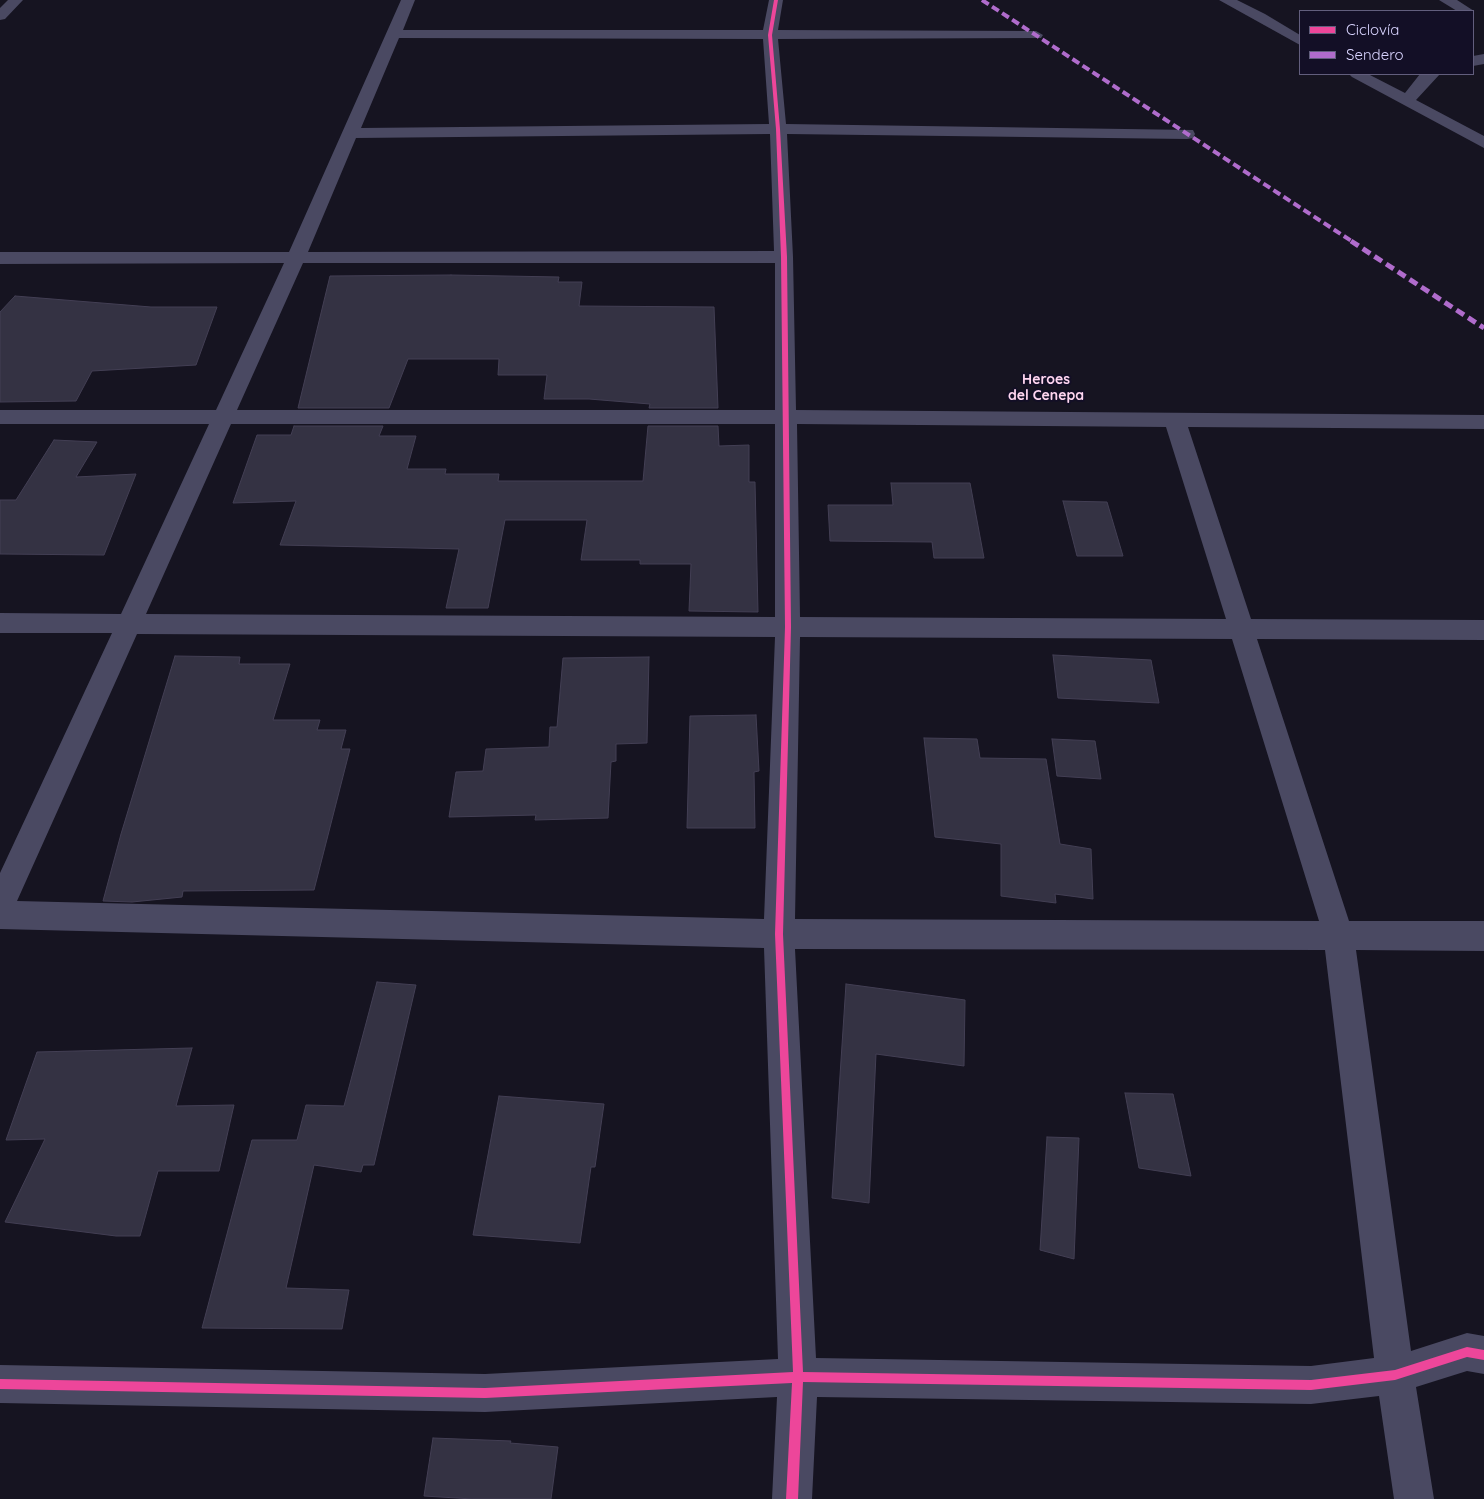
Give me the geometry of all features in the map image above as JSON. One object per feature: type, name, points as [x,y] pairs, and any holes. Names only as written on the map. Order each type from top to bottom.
[{"type":"street","points":[[0,16],[16,0]]},
{"type":"street","points":[[0,906],[296,258],[408,0]]},
{"type":"street","points":[[776,0],[770,35],[778,129],[784,256],[788,627],[779,934],[798,1377],[792,1499]]},
{"type":"street","points":[[1446,0],[1465,10]]},
{"type":"street","points":[[1230,1],[1299,40]]},
{"type":"street","points":[[394,34],[1036,35]]},
{"type":"street","points":[[1359,75],[1484,143]]},
{"type":"street","points":[[1407,101],[1426,77],[1430,75]]},
{"type":"street","points":[[351,133],[778,129],[1187,134]]},
{"type":"street","points":[[0,258],[784,256]]},
{"type":"street","points":[[0,417],[222,419],[786,417],[1484,422]]},
{"type":"street","points":[[1175,420],[1339,936],[1414,1499]]},
{"type":"street","points":[[0,623],[1484,630]]},
{"type":"street","points":[[0,916],[779,934],[1484,936]]},
{"type":"street","points":[[0,1384],[485,1392],[798,1377],[1312,1385],[1396,1375],[1467,1352],[1484,1355]]},
{"type":"building","points":[[451,275],[559,277],[558,282],[582,282],[579,306],[714,307],[718,408],[649,408],[650,404],[589,399],[544,399],[547,375],[498,375],[499,359],[408,359],[389,408],[298,408],[330,276]]},
{"type":"building","points":[[15,296],[151,307],[217,307],[196,365],[92,371],[76,401],[0,402],[0,312]]},
{"type":"building","points":[[294,426],[383,426],[379,436],[416,436],[407,469],[446,469],[445,474],[499,474],[498,481],[643,481],[648,426],[718,426],[719,446],[749,445],[749,482],[755,482],[758,612],[689,611],[691,564],[640,564],[640,560],[581,560],[587,520],[505,520],[488,608],[446,608],[459,549],[280,545],[296,501],[233,503],[257,435],[291,435]]},
{"type":"building","points":[[54,440],[97,442],[76,477],[136,474],[104,555],[0,554],[0,500],[16,500]]},
{"type":"building","points":[[891,483],[970,483],[984,558],[934,558],[932,542],[830,541],[828,505],[893,505]]},
{"type":"building","points":[[1063,501],[1107,502],[1123,556],[1077,556]]},
{"type":"building","points":[[1053,655],[1151,660],[1159,703],[1058,698]]},
{"type":"building","points":[[175,656],[240,657],[239,664],[290,664],[273,720],[320,720],[317,730],[346,730],[341,749],[350,749],[314,890],[183,891],[182,897],[132,902],[103,901],[121,834]]},
{"type":"building","points":[[649,657],[647,743],[616,744],[616,761],[611,762],[608,818],[535,820],[536,815],[449,817],[456,772],[483,771],[486,749],[549,747],[550,727],[557,727],[563,658]]},
{"type":"building","points":[[756,715],[759,771],[754,772],[755,828],[687,828],[690,716]]},
{"type":"building","points":[[924,738],[977,739],[980,758],[1046,759],[1060,844],[1091,849],[1093,899],[1055,894],[1056,903],[1001,896],[1001,844],[935,837]]},
{"type":"building","points":[[1052,739],[1095,741],[1101,779],[1057,776]]},
{"type":"building","points":[[377,982],[416,985],[374,1165],[363,1165],[361,1172],[314,1165],[286,1288],[349,1290],[342,1329],[202,1328],[252,1140],[297,1140],[306,1105],[344,1106]]},
{"type":"building","points":[[846,984],[965,1000],[964,1066],[876,1054],[869,1203],[832,1198]]},
{"type":"building","points":[[192,1048],[176,1106],[234,1105],[219,1171],[158,1171],[140,1236],[116,1236],[5,1222],[45,1139],[6,1140],[37,1052]]},
{"type":"building","points":[[1125,1093],[1173,1094],[1191,1176],[1139,1168]]},
{"type":"building","points":[[499,1096],[604,1104],[595,1167],[591,1167],[580,1243],[473,1235]]},
{"type":"building","points":[[1047,1137],[1079,1138],[1074,1259],[1040,1250]]},
{"type":"building","points":[[433,1438],[511,1441],[510,1443],[558,1447],[551,1499],[473,1499],[424,1496]]},
{"type":"marked path","points":[[982,0],[1484,328]]},
{"type":"cycle path","points":[[776,0],[770,35],[778,129],[784,257],[788,627],[779,934],[798,1377],[792,1499]]},
{"type":"cycle path","points":[[0,1384],[485,1393],[798,1377],[1311,1385],[1395,1375],[1467,1352],[1484,1355]]},
{"type":"district","name":"Heroes del Cenepa","points":[[1046,388]]}]
